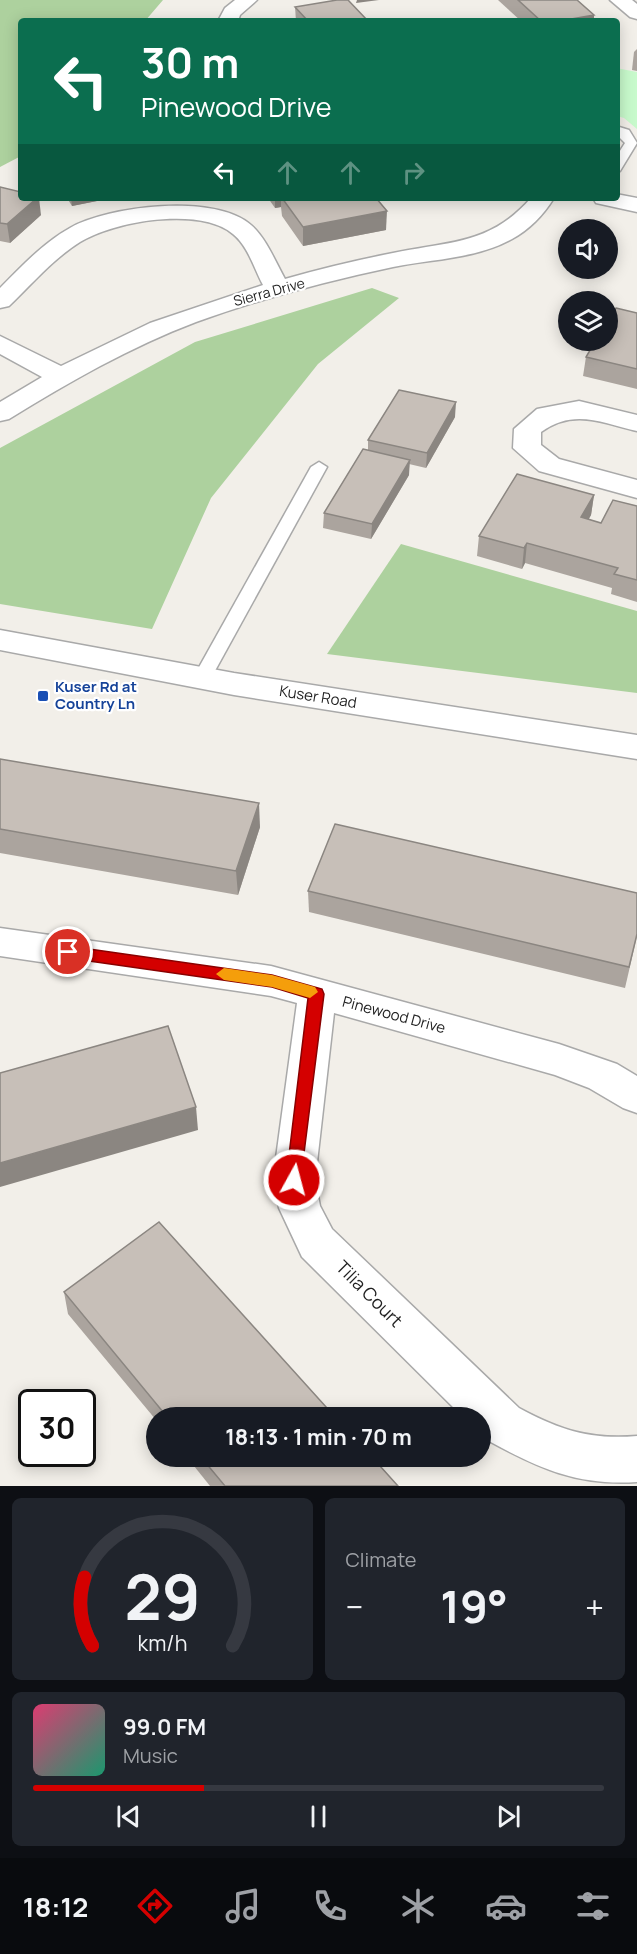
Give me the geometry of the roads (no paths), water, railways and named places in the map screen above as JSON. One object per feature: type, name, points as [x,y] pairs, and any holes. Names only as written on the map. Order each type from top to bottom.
[{"type":"street","points":[[229,18],[232,12],[248,0]]},
{"type":"street","points":[[620,0],[637,13]]},
{"type":"street","name":"Sierra Drive","points":[[0,413],[60,376],[139,334],[216,307],[278,289],[394,260],[461,251],[504,235],[532,213],[541,201]]},
{"type":"street","points":[[618,201],[637,205]]},
{"type":"street","points":[[0,301],[62,244],[81,231],[100,224],[177,211],[203,213],[226,220],[243,230],[278,289]]},
{"type":"street","points":[[0,344],[60,376]]},
{"type":"street","points":[[637,423],[579,409],[548,415],[528,429],[527,448],[549,465],[637,489]]},
{"type":"street","name":"Kuser Road","points":[[0,640],[202,678],[637,747]]},
{"type":"street","name":"Pinewood Drive","points":[[0,942],[272,981],[559,1060],[603,1076],[637,1096]]},
{"type":"street","name":"Tilia Court","points":[[317,994],[294,1180],[300,1208],[317,1243],[503,1424],[549,1449],[606,1462],[637,1459]]},
{"type":"lane","points":[[620,131],[625,133],[631,143],[620,161]]},
{"type":"lane","points":[[202,678],[319,466]]},
{"type":"place","name":"Kuser Rd at Country Ln","points":[[43,696]]}]
